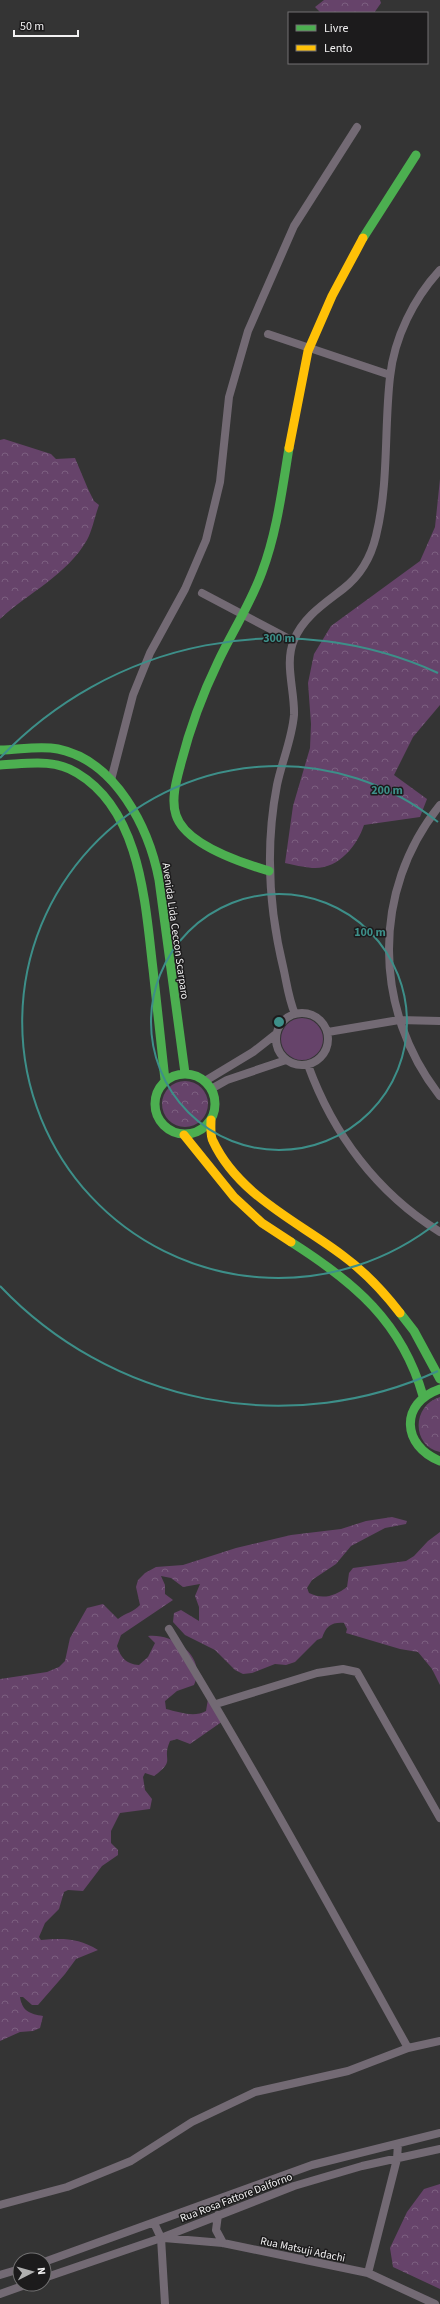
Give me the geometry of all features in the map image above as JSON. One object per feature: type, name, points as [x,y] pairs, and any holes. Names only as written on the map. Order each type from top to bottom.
[{"type":"main road","points":[[269,870],[255,868],[230,857],[185,830],[175,814],[176,785],[183,752],[203,693],[262,573],[280,508],[289,440],[309,349],[339,278],[383,203],[416,155]]},
{"type":"main road","name":"Avenida Lida Ceccon Scarparo","points":[[0,750],[37,747],[65,750],[90,762],[111,780],[132,810],[145,837],[157,869],[185,1073]]},
{"type":"main road","points":[[0,765],[44,763],[72,771],[98,792],[124,827],[138,864],[144,891],[165,1080]]},
{"type":"main road","points":[[423,1396],[418,1376],[400,1340],[371,1302],[333,1269],[254,1216],[218,1180],[195,1144],[184,1135],[174,1133],[165,1127],[158,1119],[155,1109],[155,1098],[158,1088],[165,1080],[175,1075],[185,1073],[195,1075],[204,1081],[211,1089],[215,1099],[215,1110],[211,1120],[212,1140],[231,1169],[265,1203],[342,1255],[383,1291],[414,1331],[440,1379]]},
{"type":"main road","points":[[184,1135],[200,1130],[211,1120]]},
{"type":"main road","points":[[440,1389],[423,1396],[414,1406],[410,1418],[410,1431],[414,1443],[422,1453],[440,1461]]},
{"type":"street","points":[[111,780],[133,695],[150,653],[185,589],[206,540],[220,482],[229,397],[248,331],[294,226],[357,127]]},
{"type":"street","points":[[295,1014],[279,953],[269,870],[272,816],[277,784],[292,730],[294,713],[290,670],[293,641],[310,616],[344,588],[359,573],[370,557],[383,508],[390,375],[404,322],[428,283],[440,270]]},
{"type":"street","points":[[268,334],[390,375]]},
{"type":"street","points":[[202,593],[293,641]]},
{"type":"street","points":[[440,805],[414,843],[402,870],[394,900],[389,930],[388,960],[392,990],[399,1020],[409,1046],[425,1077],[440,1096]]},
{"type":"street","points":[[204,1081],[253,1052],[276,1034],[285,1019],[295,1014],[307,1013],[318,1017],[328,1032],[326,1050],[319,1060],[308,1065],[296,1065],[286,1060],[277,1046],[276,1034]]},
{"type":"street","points":[[328,1032],[399,1020],[440,1021]]},
{"type":"street","points":[[211,1089],[227,1080],[286,1060]]},
{"type":"street","points":[[308,1065],[316,1088],[336,1127],[353,1153],[379,1183],[402,1204],[440,1232]]},
{"type":"street","points":[[169,1629],[216,1704],[408,2048]]},
{"type":"street","points":[[216,1704],[323,1672],[343,1669],[356,1672],[362,1679],[440,1818]]},
{"type":"street","points":[[0,2205],[67,2187],[131,2161],[192,2122],[255,2092],[348,2071],[408,2048],[440,2040]]},
{"type":"street","name":"Rua Rosa Fattore Dalforno","points":[[52,2259],[312,2165],[440,2133]]},
{"type":"street","points":[[368,2273],[397,2159],[398,2144]]},
{"type":"street","name":"Rua Rosa Fattore Dalforno","points":[[52,2275],[161,2238],[265,2196],[321,2177],[440,2149]]},
{"type":"street","points":[[218,2215],[216,2230],[223,2243]]},
{"type":"street","points":[[154,2223],[161,2238],[165,2304]]},
{"type":"street","name":"Rua Matsuji Adachi","points":[[161,2238],[223,2243],[368,2273],[422,2302],[435,2304]]},
{"type":"street","points":[[0,2275],[12,2271]]},
{"type":"street","points":[[0,2294],[12,2290]]},
{"type":"green space","points":[[324,0],[380,0],[381,3],[375,12],[320,12],[315,7]]},
{"type":"green space","points":[[4,439],[51,454],[56,459],[75,458],[94,501],[99,505],[89,536],[79,552],[58,574],[0,619],[0,440]]},
{"type":"green space","points":[[440,479],[440,705],[413,737],[394,775],[427,799],[420,817],[364,825],[357,841],[345,855],[330,865],[321,868],[312,868],[285,863],[293,806],[310,748],[311,724],[308,683],[314,654],[331,626],[420,561],[435,527]]},
{"type":"green space","points":[[302,1018],[317,1024],[323,1039],[317,1054],[302,1060],[287,1054],[281,1039],[287,1024]]},
{"type":"green space","points":[[190,1081],[202,1087],[207,1095],[207,1113],[202,1121],[194,1126],[180,1127],[168,1121],[163,1113],[162,1099],[168,1087],[176,1082]]},
{"type":"green space","points":[[440,1397],[440,1452],[431,1448],[424,1442],[420,1434],[419,1425],[420,1416],[424,1408],[431,1401]]},
{"type":"green space","points":[[392,1517],[407,1521],[406,1524],[385,1528],[351,1546],[336,1564],[312,1580],[307,1588],[309,1593],[324,1597],[338,1593],[347,1587],[349,1573],[353,1568],[406,1561],[414,1556],[428,1541],[440,1532],[440,1685],[432,1669],[418,1652],[400,1649],[346,1633],[347,1629],[344,1623],[336,1623],[330,1626],[325,1630],[322,1638],[317,1640],[295,1662],[286,1665],[275,1664],[252,1673],[243,1674],[235,1670],[215,1650],[185,1635],[173,1622],[174,1613],[181,1610],[199,1621],[199,1607],[195,1596],[200,1584],[183,1587],[171,1578],[161,1576],[165,1585],[165,1594],[173,1600],[121,1635],[117,1646],[122,1657],[127,1662],[139,1665],[148,1657],[155,1643],[148,1636],[168,1638],[186,1649],[192,1656],[196,1665],[197,1675],[194,1685],[177,1691],[165,1701],[166,1709],[186,1714],[197,1714],[206,1711],[208,1699],[223,1721],[190,1744],[177,1739],[170,1741],[167,1753],[167,1763],[165,1766],[154,1776],[145,1773],[143,1777],[145,1790],[152,1799],[150,1809],[120,1813],[111,1831],[111,1843],[118,1850],[118,1855],[102,1866],[83,1891],[68,1890],[64,1892],[59,1909],[45,1923],[39,1937],[41,1940],[63,1939],[77,1941],[98,1950],[76,1959],[38,2005],[32,2005],[23,1997],[20,1997],[23,2006],[27,2011],[43,2016],[40,2028],[33,2031],[20,2032],[0,2041],[0,1679],[47,1672],[59,1667],[65,1661],[70,1638],[87,1608],[103,1604],[118,1619],[135,1609],[140,1605],[136,1587],[138,1580],[145,1573],[156,1567],[183,1565],[236,1548],[291,1535],[341,1529],[366,1521]]},
{"type":"green space","points":[[440,2184],[440,2289],[393,2267],[390,2248],[407,2212],[424,2189]]},
{"type":"traffic: fast","points":[[363,238],[416,155]]},
{"type":"traffic: fast","points":[[269,871],[244,863],[216,851],[191,835],[181,825],[176,815],[174,797],[177,779],[201,700],[218,662],[258,584],[272,542],[289,448]]},
{"type":"traffic: fast","points":[[0,750],[51,748],[79,756],[97,767],[113,782],[138,819],[147,839],[159,880],[185,1073]]},
{"type":"traffic: fast","points":[[0,765],[39,763],[58,765],[68,768],[77,773],[98,790],[115,810],[127,834],[136,860],[142,888],[147,916],[165,1080]]},
{"type":"traffic: fast","points":[[179,1074],[191,1074],[202,1079],[210,1087],[215,1098],[215,1104],[213,1116],[202,1129],[191,1134],[179,1134],[168,1129],[160,1121],[155,1110],[155,1098],[160,1087],[168,1079],[179,1074]]},
{"type":"traffic: fast","points":[[291,1242],[335,1273],[373,1306],[389,1325],[402,1346],[414,1370],[423,1396]]},
{"type":"traffic: fast","points":[[400,1313],[414,1331],[440,1379]]},
{"type":"traffic: fast","points":[[440,1389],[427,1395],[417,1404],[412,1414],[410,1425],[412,1435],[418,1445],[427,1454],[440,1461]]},
{"type":"traffic: slow","points":[[289,448],[308,351],[332,296],[363,238]]},
{"type":"traffic: slow","points":[[211,1120],[212,1139],[224,1160],[237,1177],[270,1206],[325,1243],[358,1268],[380,1289],[400,1313]]},
{"type":"traffic: slow","points":[[184,1135],[234,1197],[262,1223],[291,1242]]}]
